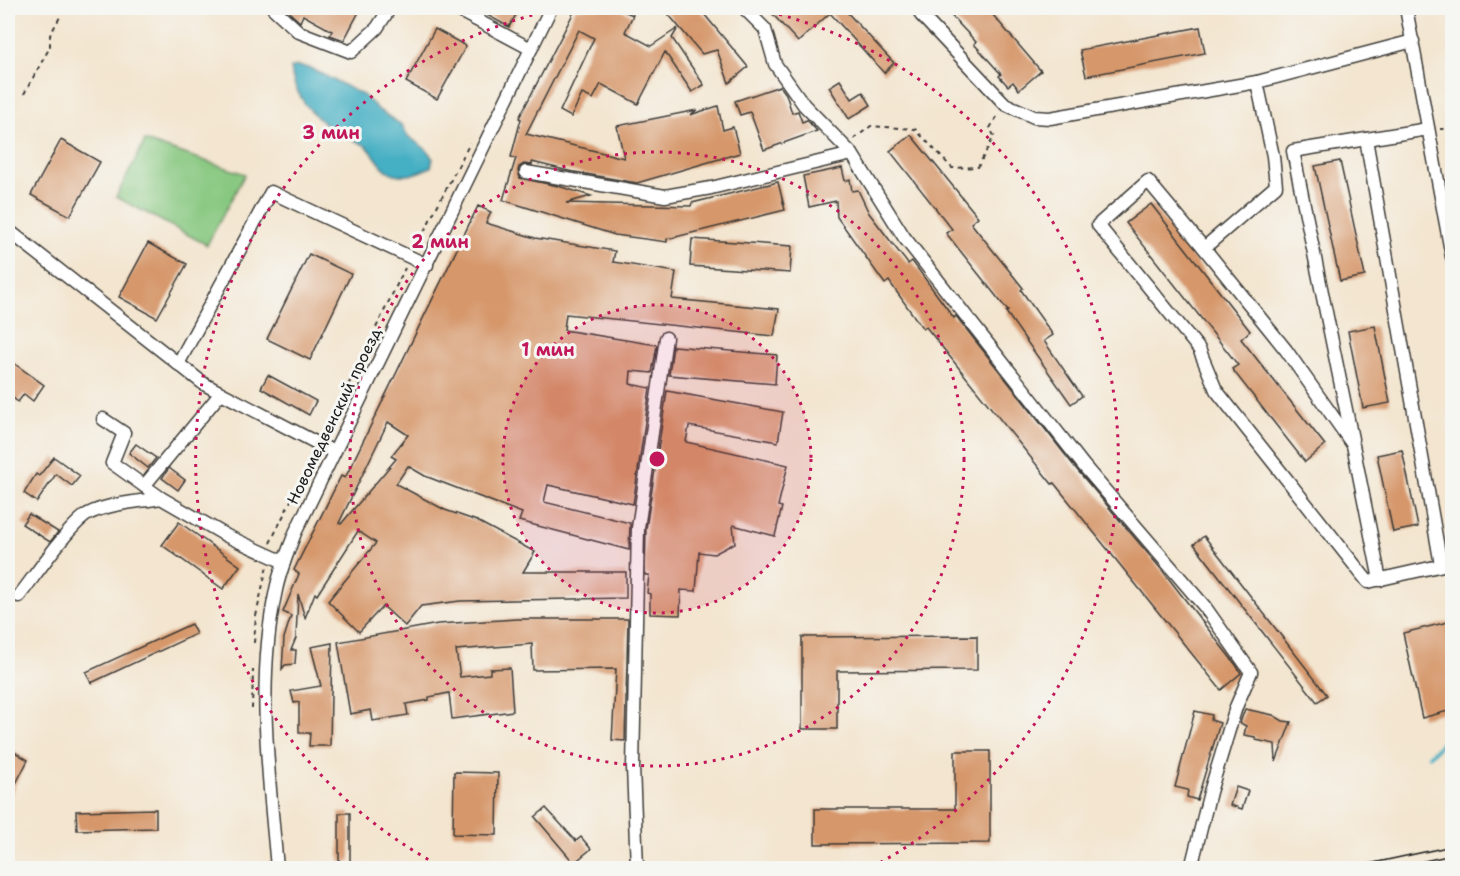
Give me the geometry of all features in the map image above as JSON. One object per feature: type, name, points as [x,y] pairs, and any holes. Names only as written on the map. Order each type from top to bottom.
[{"type":"street","points":[[273,8],[299,32],[351,52],[377,28],[390,8]]},
{"type":"street","points":[[454,8],[531,49]]},
{"type":"street","points":[[475,19],[481,8]]},
{"type":"street","name":"Новомедвенский проезд","points":[[277,868],[266,737],[265,688],[271,621],[284,562],[295,533],[334,452],[551,8]]},
{"type":"street","points":[[744,8],[765,29],[775,64],[804,105],[848,150],[904,237],[1084,466],[1205,607],[1251,672],[1236,707],[1210,792],[1191,868]]},
{"type":"street","points":[[919,8],[921,15],[1005,104],[1034,117],[1050,118],[1257,82],[1413,41]]},
{"type":"street","points":[[1406,8],[1452,257]]},
{"type":"street","points":[[1204,248],[1276,186],[1273,156],[1257,82]]},
{"type":"street","points":[[1380,580],[1293,150],[1428,129]]},
{"type":"street","points":[[1353,445],[1286,350],[1148,181],[1098,225],[1199,349],[1216,390],[1368,582],[1447,564],[1366,139]]},
{"type":"street","points":[[526,172],[665,196],[711,188],[848,150]]},
{"type":"street","points":[[178,364],[271,192],[427,265]]},
{"type":"street","points":[[8,230],[204,384],[334,452]]},
{"type":"street","points":[[637,868],[633,767],[638,528],[666,338]]},
{"type":"street","points":[[144,486],[220,393]]},
{"type":"street","points":[[103,419],[124,433],[112,463],[161,498],[227,536],[284,562]]},
{"type":"street","points":[[19,596],[72,529],[86,515],[102,509],[161,498]]},
{"type":"path","points":[[24,94],[50,46],[50,34],[65,8]]},
{"type":"path","points":[[848,150],[871,126],[915,129],[952,168],[978,167],[994,136],[990,128],[1005,104]]},
{"type":"green space","points":[[145,141],[245,174],[207,245],[116,197]]},
{"type":"water","points":[[297,66],[310,68],[363,95],[380,111],[402,125],[408,136],[427,150],[433,159],[431,167],[409,175],[390,172],[365,146],[330,128],[307,107],[296,89],[291,68]]},
{"type":"building","points":[[289,8],[361,8],[344,40],[330,35],[332,31],[303,15],[300,22],[290,13],[292,9]]},
{"type":"building","points":[[491,8],[520,8],[509,27],[487,15]]},
{"type":"building","points":[[576,8],[616,8],[633,15],[625,32],[651,46],[678,28],[672,38],[704,85],[692,92],[665,52],[638,104],[601,84],[593,99],[582,94],[571,117],[560,111],[594,38],[579,30],[526,134],[624,158],[617,126],[697,110],[690,115],[718,106],[723,130],[733,127],[740,153],[637,183],[532,162],[532,165],[524,164],[519,167],[520,178],[591,196],[566,203],[691,206],[692,203],[778,182],[785,210],[667,239],[667,242],[615,235],[503,200],[516,158],[511,157],[521,119],[519,118]]},
{"type":"building","points":[[663,8],[699,8],[748,67],[729,83],[717,50],[702,54]]},
{"type":"building","points":[[767,8],[843,8],[894,63],[884,73],[830,13],[798,42]]},
{"type":"building","points":[[944,8],[987,8],[1041,71],[1019,90],[1013,82],[1008,86],[999,76],[1001,74],[974,44],[976,42]]},
{"type":"building","points":[[1200,27],[1205,53],[1086,76],[1080,50]]},
{"type":"building","points":[[435,29],[466,46],[437,99],[406,82]]},
{"type":"building","points":[[840,80],[852,99],[863,92],[871,105],[849,119],[829,87]]},
{"type":"building","points":[[780,86],[786,94],[792,113],[798,111],[802,122],[807,120],[817,131],[764,150],[750,112],[740,115],[735,101]]},
{"type":"building","points":[[911,135],[978,217],[971,223],[1023,288],[1021,290],[1053,335],[1044,341],[1082,396],[1071,404],[1006,312],[1008,311],[946,233],[952,229],[890,151]]},
{"type":"building","points":[[61,140],[100,162],[70,216],[31,195]]},
{"type":"building","points":[[1340,161],[1365,276],[1340,281],[1315,166]]},
{"type":"building","points":[[842,168],[845,181],[850,179],[852,191],[858,190],[869,213],[908,264],[912,261],[954,318],[956,316],[1078,471],[1162,570],[1236,665],[1241,673],[1221,690],[926,327],[923,329],[889,281],[885,284],[837,217],[836,201],[809,207],[803,176]]},
{"type":"building","points":[[1151,204],[1250,331],[1241,339],[1325,445],[1305,462],[1232,369],[1238,365],[1126,223]]},
{"type":"building","points":[[478,206],[491,212],[486,223],[535,238],[615,251],[613,262],[676,272],[672,299],[779,309],[774,336],[566,314],[564,330],[657,345],[652,373],[631,371],[630,384],[650,388],[633,504],[548,485],[544,502],[630,523],[629,550],[519,521],[522,513],[425,476],[408,466],[396,484],[445,510],[477,521],[535,552],[523,572],[626,572],[626,598],[460,601],[421,606],[405,626],[383,606],[359,632],[328,601],[376,543],[358,531],[317,595],[315,593],[305,618],[298,594],[296,638],[291,650],[296,650],[295,664],[285,665],[282,669],[284,638],[291,616],[283,612],[299,574],[294,570],[341,476],[345,478]],"holes":[[[388,422],[408,435],[391,456],[396,459],[341,524],[339,523]]]},
{"type":"building","points":[[692,239],[792,246],[790,273],[690,266]]},
{"type":"building","points":[[148,243],[187,264],[157,318],[119,297]]},
{"type":"building","points":[[309,254],[351,274],[310,360],[267,339]]},
{"type":"building","points":[[1375,326],[1390,403],[1363,408],[1348,331]]},
{"type":"building","points":[[673,346],[777,355],[775,384],[669,375]]},
{"type":"building","points":[[8,359],[44,385],[33,401],[24,394],[18,402],[8,394]]},
{"type":"building","points":[[268,375],[316,401],[309,415],[261,388]]},
{"type":"building","points":[[667,391],[783,412],[778,442],[689,426],[686,442],[788,465],[778,506],[782,507],[775,536],[733,525],[735,543],[714,554],[699,552],[696,591],[681,590],[680,615],[650,614],[650,594],[647,593],[649,575],[645,575],[646,529]]},
{"type":"building","points":[[136,444],[156,458],[148,468],[129,453]]},
{"type":"building","points":[[1402,450],[1418,527],[1393,532],[1377,455]]},
{"type":"building","points":[[54,457],[80,476],[72,486],[56,474],[37,502],[24,493],[36,474],[39,476]]},
{"type":"building","points":[[169,468],[185,480],[178,490],[162,478]]},
{"type":"building","points":[[29,514],[58,532],[50,542],[22,524]]},
{"type":"building","points":[[179,522],[240,566],[223,589],[162,545]]},
{"type":"building","points":[[1204,536],[1327,695],[1317,702],[1194,544]]},
{"type":"building","points":[[517,619],[628,619],[625,741],[612,740],[616,669],[533,670],[532,644],[456,650],[460,677],[490,674],[490,669],[510,668],[513,711],[452,719],[449,693],[429,697],[429,700],[406,704],[408,715],[373,721],[371,710],[350,714],[338,642],[438,624]]},
{"type":"building","points":[[1452,621],[1452,710],[1422,718],[1403,633]]},
{"type":"building","points":[[191,624],[196,634],[91,683],[86,672]]},
{"type":"building","points":[[977,636],[977,670],[837,671],[837,729],[802,729],[802,637]]},
{"type":"building","points":[[332,643],[330,746],[309,746],[310,733],[299,733],[299,702],[294,703],[291,691],[321,686],[311,647]]},
{"type":"building","points":[[1245,709],[1273,715],[1283,721],[1291,722],[1276,762],[1275,744],[1244,735],[1246,726],[1240,723]]},
{"type":"building","points":[[1195,711],[1212,715],[1211,720],[1220,723],[1197,800],[1187,797],[1188,790],[1175,787]]},
{"type":"building","points":[[8,748],[28,760],[8,799]]},
{"type":"building","points":[[955,751],[990,751],[990,843],[815,844],[815,809],[955,809]]},
{"type":"building","points":[[454,772],[498,773],[497,835],[453,834]]},
{"type":"building","points":[[1236,787],[1248,791],[1242,809],[1230,805]]},
{"type":"building","points":[[546,808],[576,841],[581,837],[591,849],[574,863],[535,817]]},
{"type":"building","points":[[156,809],[156,828],[77,830],[76,811]]},
{"type":"building","points":[[339,813],[350,813],[350,862],[339,862]]},
{"type":"waterway","points":[[1429,756],[1452,733]]},
{"type":"tram line","points":[[1350,868],[1452,846]]},
{"type":"tram line","points":[[1392,868],[1452,855]]}]
